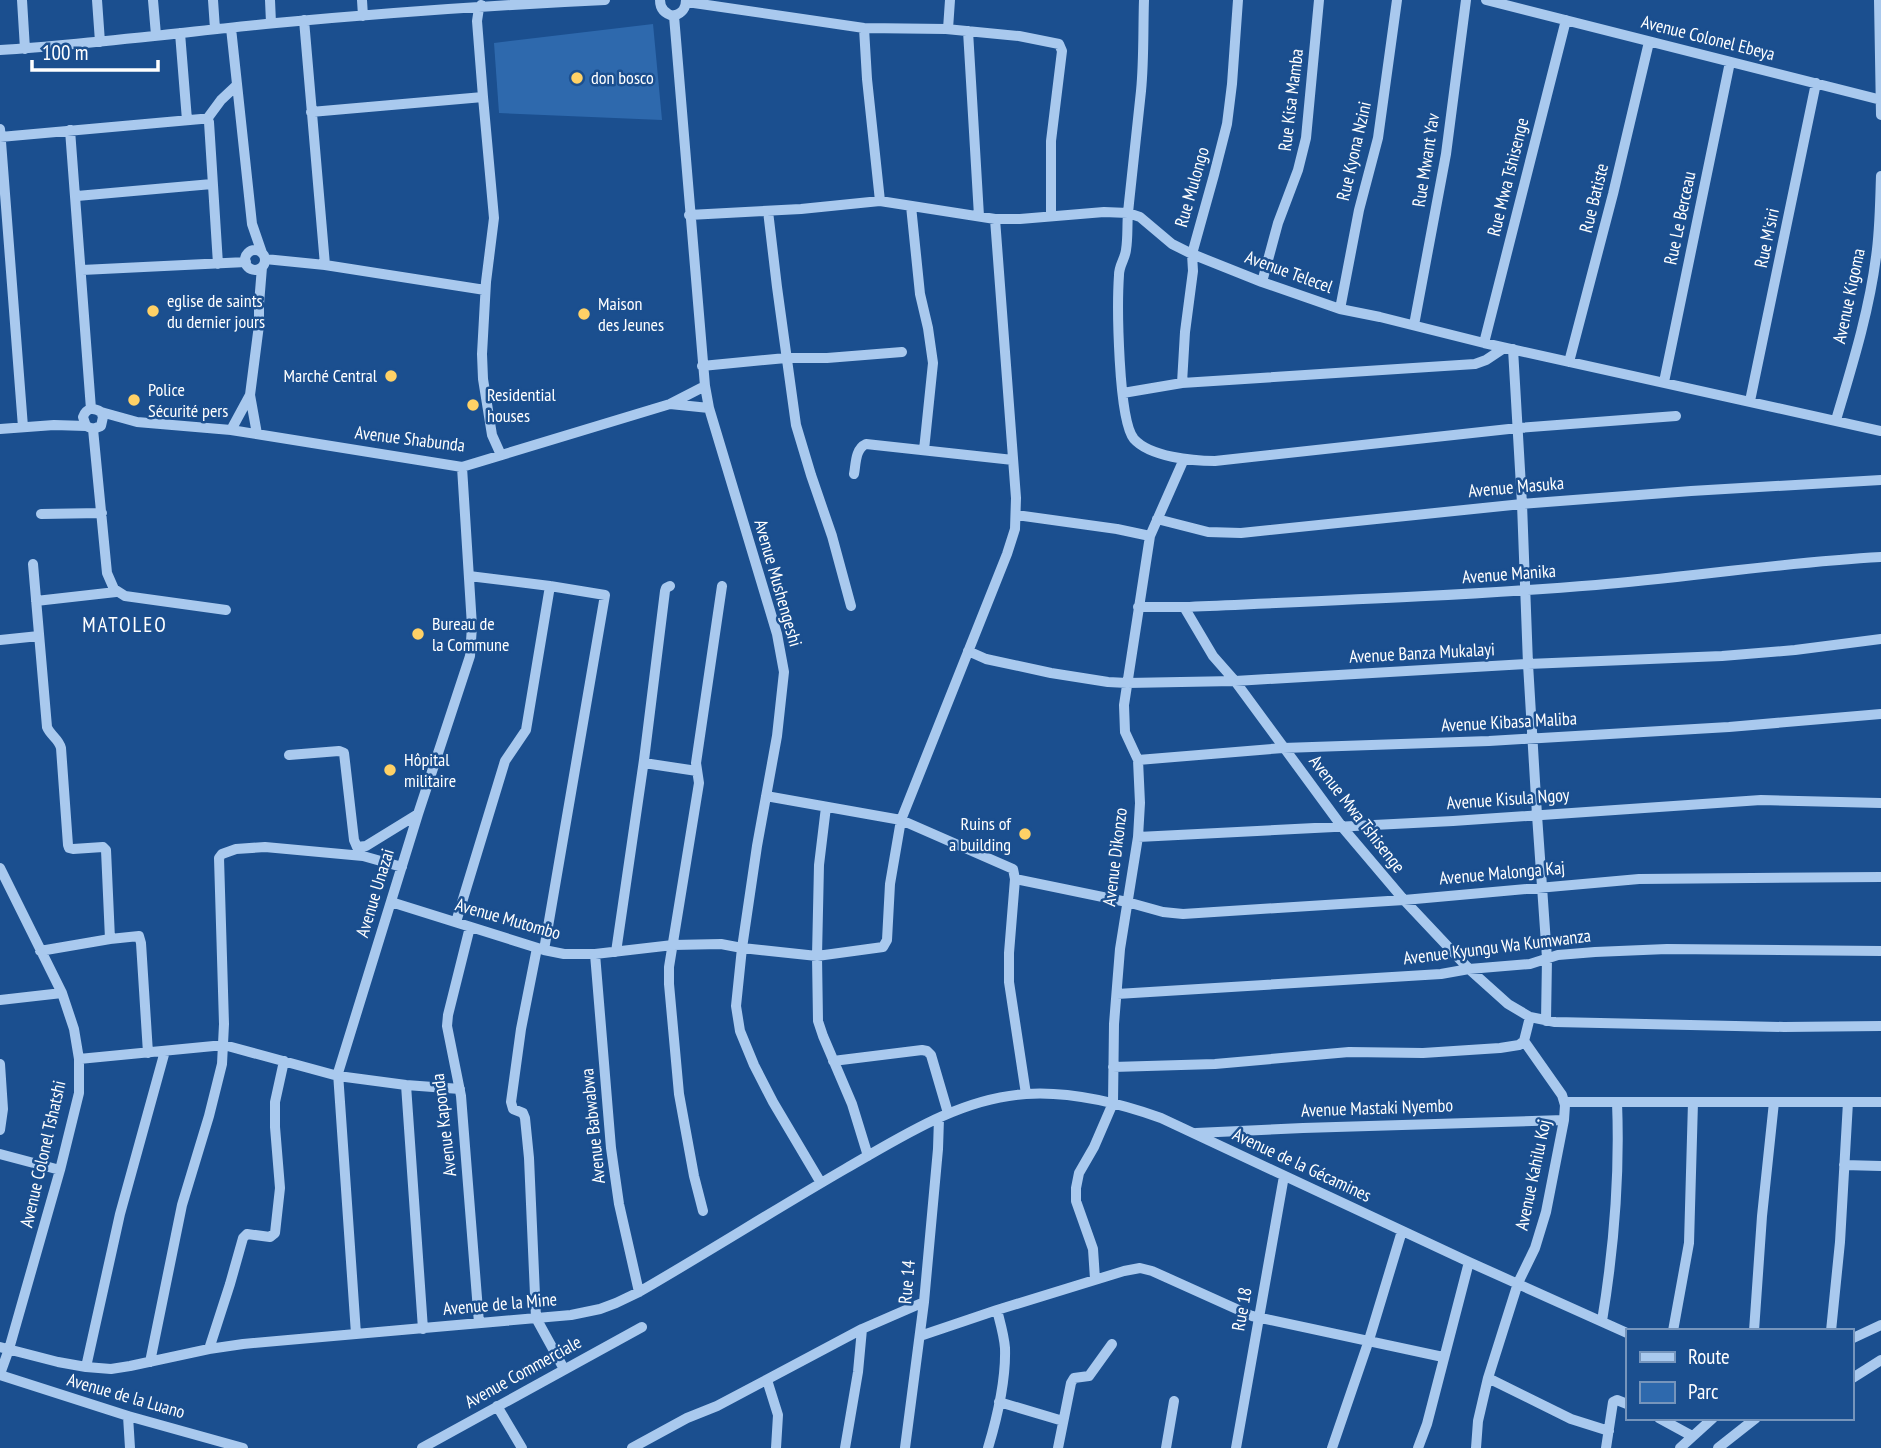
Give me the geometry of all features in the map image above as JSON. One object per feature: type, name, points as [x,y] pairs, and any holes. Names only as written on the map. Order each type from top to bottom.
[{"type":"street","points":[[22,0],[25,49]]},
{"type":"street","points":[[97,0],[100,42]]},
{"type":"street","points":[[153,0],[156,35]]},
{"type":"street","points":[[213,0],[215,29]]},
{"type":"street","points":[[270,0],[271,23]]},
{"type":"street","points":[[362,0],[363,16]]},
{"type":"street","points":[[0,50],[363,16],[427,5],[602,0]]},
{"type":"street","points":[[660,0],[664,12],[674,16],[683,11],[686,1],[864,28],[948,29],[1041,40],[1061,45],[1051,141],[1051,215]]},
{"type":"street","points":[[948,29],[950,0]]},
{"type":"street","points":[[1144,0],[1141,86],[1127,249],[1119,272],[1119,342],[1123,393],[1129,430],[1136,440],[1156,451],[1184,459],[1215,461],[1518,428],[1676,416]]},
{"type":"street","name":"Rue Mulongo","points":[[1182,383],[1193,271],[1192,254],[1227,124],[1238,0]]},
{"type":"street","name":"Rue Kisa Mamba","points":[[1262,282],[1278,223],[1307,138],[1319,0]]},
{"type":"street","name":"Rue Kyona Nzini","points":[[1340,309],[1359,210],[1378,138],[1397,0]]},
{"type":"street","name":"Rue Mwant Yav","points":[[1415,325],[1446,154],[1466,0]]},
{"type":"street","name":"Avenue Colonel Ebeya","points":[[1486,0],[1530,5],[1566,20],[1881,100]]},
{"type":"street","points":[[1879,0],[1881,115]]},
{"type":"street","points":[[482,4],[477,21],[494,218],[485,290],[483,379],[492,435],[501,455]]},
{"type":"street","name":"Avenue Mushengeshi","points":[[674,16],[705,386],[709,408],[776,634],[784,673],[777,736],[742,948],[736,1006],[747,1051],[821,1183]]},
{"type":"street","points":[[304,20],[326,265]]},
{"type":"street","name":"Rue Mwa Tshisenge","points":[[1484,343],[1566,20]]},
{"type":"street","points":[[231,28],[252,224],[263,260],[259,326],[250,395],[257,434]]},
{"type":"street","points":[[864,28],[880,201]]},
{"type":"street","points":[[968,31],[979,216]]},
{"type":"street","points":[[180,33],[187,120]]},
{"type":"street","name":"Rue Batiste","points":[[1569,362],[1649,42]]},
{"type":"street","name":"Rue Le Berceau","points":[[1664,382],[1730,62]]},
{"type":"street","name":"Rue M'siri","points":[[1750,401],[1816,83]]},
{"type":"street","points":[[207,119],[237,85]]},
{"type":"street","points":[[311,112],[482,97]]},
{"type":"street","points":[[1,136],[207,119]]},
{"type":"street","points":[[207,119],[218,264]]},
{"type":"street","points":[[0,129],[23,427]]},
{"type":"street","points":[[70,130],[92,411],[83,422],[93,427]]},
{"type":"street","name":"Avenue Kigoma","points":[[1836,420],[1874,272],[1881,176]]},
{"type":"street","points":[[76,196],[212,184]]},
{"type":"street","points":[[690,215],[880,201],[995,219],[1128,213]]},
{"type":"street","points":[[911,206],[920,294],[932,355],[924,450]]},
{"type":"street","points":[[768,211],[796,425],[832,536],[851,606]]},
{"type":"street","name":"Avenue Telecel","points":[[1128,213],[1140,218],[1172,244],[1192,254],[1340,309],[1881,431]]},
{"type":"street","points":[[901,820],[1013,535],[1016,515],[1013,460],[995,219]]},
{"type":"street","points":[[252,224],[247,261],[259,304]]},
{"type":"street","points":[[247,261],[254,250],[263,260],[326,265],[485,290]]},
{"type":"street","points":[[247,261],[256,270],[263,260]]},
{"type":"street","points":[[82,270],[247,261]]},
{"type":"street","points":[[1123,393],[1182,383],[1475,364],[1508,349],[1518,428],[1528,664],[1547,958],[1546,1021]]},
{"type":"street","points":[[702,366],[786,358],[827,358],[902,352]]},
{"type":"street","points":[[670,404],[705,386]]},
{"type":"street","points":[[231,430],[250,395]]},
{"type":"street","points":[[670,404],[709,408]]},
{"type":"street","name":"Avenue Shabunda","points":[[137,422],[231,430],[462,467],[670,404]]},
{"type":"street","points":[[54,425],[92,411],[137,422]]},
{"type":"street","points":[[92,411],[103,421],[93,427]]},
{"type":"street","points":[[0,429],[54,425],[93,427],[137,422]]},
{"type":"street","points":[[93,427],[107,573],[112,586],[125,596],[226,610]]},
{"type":"street","points":[[854,474],[858,452],[863,445],[870,444],[1013,460]]},
{"type":"street","name":"Avenue Dikonzo","points":[[1113,1103],[1120,949],[1138,837],[1140,803],[1138,760],[1126,737],[1124,726],[1127,683],[1150,536],[1184,459]]},
{"type":"street","name":"Avenue Unazai","points":[[356,1334],[338,1076],[340,1062],[470,656],[472,636],[462,467]]},
{"type":"street","name":"Avenue Masuka","points":[[1157,519],[1208,532],[1241,533],[1522,504],[1881,480]]},
{"type":"street","points":[[41,514],[102,513]]},
{"type":"street","points":[[1016,515],[1150,536]]},
{"type":"street","name":"Avenue Manika","points":[[1138,607],[1525,591],[1881,557]]},
{"type":"street","points":[[33,564],[47,727],[61,748],[68,846],[73,849],[103,847],[106,850],[110,939]]},
{"type":"street","points":[[469,576],[605,595],[541,949],[521,1029],[511,1102],[513,1109],[523,1113],[525,1118],[536,1318],[564,1369]]},
{"type":"street","points":[[456,922],[505,761],[526,730],[550,586]]},
{"type":"street","points":[[616,952],[644,763],[665,591],[670,586]]},
{"type":"street","points":[[704,1211],[694,1177],[679,1094],[669,984],[699,783],[695,765],[722,586]]},
{"type":"street","points":[[36,601],[117,592]]},
{"type":"street","name":"Avenue Mwa Tshisenge","points":[[1184,607],[1207,648],[1235,681],[1343,828],[1404,900],[1469,970],[1514,1010],[1546,1021],[1881,1026]]},
{"type":"street","points":[[0,640],[39,636]]},
{"type":"street","name":"Avenue Banza Mukalayi","points":[[968,651],[986,659],[1051,673],[1127,683],[1235,681],[1723,656],[1881,639]]},
{"type":"street","name":"Avenue Kibasa Maliba","points":[[1138,760],[1283,748],[1729,727],[1881,714]]},
{"type":"street","points":[[289,755],[336,751],[344,753],[355,844],[358,848],[366,846],[418,814]]},
{"type":"street","points":[[644,763],[697,771]]},
{"type":"street","points":[[765,796],[901,820],[1011,867],[1015,872],[1015,879],[1008,975],[1026,1094]]},
{"type":"street","name":"Avenue Kisula Ngoy","points":[[1138,837],[1343,828],[1761,800],[1881,803]]},
{"type":"street","points":[[826,807],[819,865],[818,1021],[852,1104],[868,1156]]},
{"type":"street","name":"Avenue Mutombo","points":[[391,902],[564,954],[616,952],[673,944],[721,944],[817,956],[878,948],[885,944],[890,884],[901,820]]},
{"type":"street","points":[[150,1362],[182,1205],[222,1064],[224,1045],[218,862],[220,856],[236,849],[265,847],[363,856],[402,867]]},
{"type":"street","name":"Avenue Colonel Tshatshi","points":[[0,868],[62,993],[74,1029],[79,1059],[79,1093],[60,1170],[5,1348],[0,1375]]},
{"type":"street","name":"Avenue Malonga Kaj","points":[[1015,879],[1128,902],[1163,912],[1183,914],[1404,900],[1639,878],[1881,877]]},
{"type":"street","name":"Avenue Kaponda","points":[[470,927],[447,1020],[447,1031],[460,1089],[479,1323]]},
{"type":"street","points":[[40,951],[136,935],[140,937],[148,1053]]},
{"type":"street","name":"Avenue Kyungu Wa Kumwanza","points":[[1117,994],[1412,977],[1536,963],[1547,958],[1595,952],[1881,951]]},
{"type":"street","name":"Avenue Babwabwa","points":[[594,954],[611,1147],[619,1204],[639,1292]]},
{"type":"street","points":[[0,1000],[62,993]]},
{"type":"street","points":[[1113,1067],[1224,1064],[1349,1052],[1423,1053],[1500,1048],[1519,1045],[1524,1041],[1530,1017]]},
{"type":"street","name":"Avenue Kahilu Koj","points":[[1476,1448],[1478,1420],[1488,1378],[1518,1283],[1535,1248],[1544,1220],[1564,1120],[1563,1095],[1524,1041]]},
{"type":"street","points":[[79,1059],[224,1045],[338,1076],[406,1086],[460,1089]]},
{"type":"street","points":[[86,1367],[121,1214],[165,1051]]},
{"type":"street","name":"Rue 14","points":[[833,1061],[927,1051],[931,1055],[943,1115],[924,1302],[905,1448]]},
{"type":"street","points":[[209,1349],[243,1238],[247,1234],[270,1237],[275,1233],[280,1188],[275,1102],[284,1061]]},
{"type":"street","points":[[0,1064],[3,1109],[0,1130]]},
{"type":"street","points":[[406,1086],[423,1329]]},
{"type":"street","name":"Avenue de la Gécamines","points":[[943,1115],[1001,1098],[1026,1094],[1064,1095],[1113,1103],[1161,1118],[1626,1333]]},
{"type":"street","points":[[1565,1102],[1881,1102]]},
{"type":"street","points":[[1602,1321],[1615,1229],[1618,1102]]},
{"type":"street","points":[[1674,1329],[1689,1243],[1693,1102]]},
{"type":"street","points":[[1754,1329],[1774,1102]]},
{"type":"street","points":[[1831,1329],[1840,1242],[1848,1102]]},
{"type":"street","points":[[1096,1279],[1093,1249],[1076,1202],[1076,1188],[1079,1173],[1094,1147],[1113,1103]]},
{"type":"street","name":"Avenue de la Mine","points":[[5,1348],[86,1367],[121,1368],[243,1344],[593,1311],[639,1292],[821,1183],[943,1115]]},
{"type":"street","name":"Avenue Mastaki Nyembo","points":[[1193,1133],[1564,1120]]},
{"type":"street","points":[[0,1154],[60,1170]]},
{"type":"street","points":[[1844,1165],[1881,1166]]},
{"type":"street","name":"Rue 18","points":[[1236,1448],[1284,1176]]},
{"type":"street","points":[[1345,1448],[1333,1445],[1402,1231]]},
{"type":"street","points":[[1418,1448],[1427,1424],[1469,1262]]},
{"type":"street","points":[[920,1336],[1096,1279],[1130,1269],[1145,1269],[1244,1313],[1443,1357]]},
{"type":"street","points":[[632,1448],[862,1329],[924,1302]]},
{"type":"street","points":[[988,1448],[999,1402],[1005,1351],[997,1310]]},
{"type":"street","points":[[1853,1338],[1881,1325]]},
{"type":"street","name":"Avenue Commerciale","points":[[422,1448],[642,1327]]},
{"type":"street","points":[[845,1448],[858,1372],[862,1329]]},
{"type":"street","points":[[1061,1447],[1063,1421],[1072,1380],[1089,1376],[1112,1345]]},
{"type":"street","points":[[1853,1378],[1881,1360]]},
{"type":"street","name":"Avenue de la Luano","points":[[0,1375],[222,1445],[243,1448]]},
{"type":"street","points":[[1488,1378],[1571,1419],[1609,1431]]},
{"type":"street","points":[[767,1380],[778,1415],[776,1448]]},
{"type":"street","points":[[1606,1448],[1613,1402],[1616,1400],[1626,1404]]},
{"type":"street","points":[[1166,1448],[1174,1401]]},
{"type":"street","points":[[999,1402],[1063,1421]]},
{"type":"street","points":[[497,1406],[522,1448]]},
{"type":"street","points":[[128,1416],[130,1448]]},
{"type":"street","points":[[1663,1420],[1692,1436]]},
{"type":"street","points":[[1680,1448],[1711,1420]]},
{"type":"street","points":[[1718,1448],[1753,1420]]},
{"type":"green space","name":"don bosco","points":[[653,24],[662,120],[499,113],[494,43]]},
{"type":"place","name":"don bosco","points":[[577,78]]},
{"type":"place","name":"eglise de saints du dernier jours","points":[[153,311]]},
{"type":"place","name":"Maison des Jeunes","points":[[584,314]]},
{"type":"place","name":"Marché Central","points":[[391,376]]},
{"type":"place","name":"Police Sécurité pers","points":[[134,400]]},
{"type":"place","name":"Residential houses","points":[[473,405]]},
{"type":"place","name":"Bureau de la Commune","points":[[418,634]]},
{"type":"place","name":"Hôpital militaire","points":[[390,770]]},
{"type":"place","name":"Ruins of a building","points":[[1025,834]]},
{"type":"district","name":"MATOLEO","points":[[125,625]]}]
